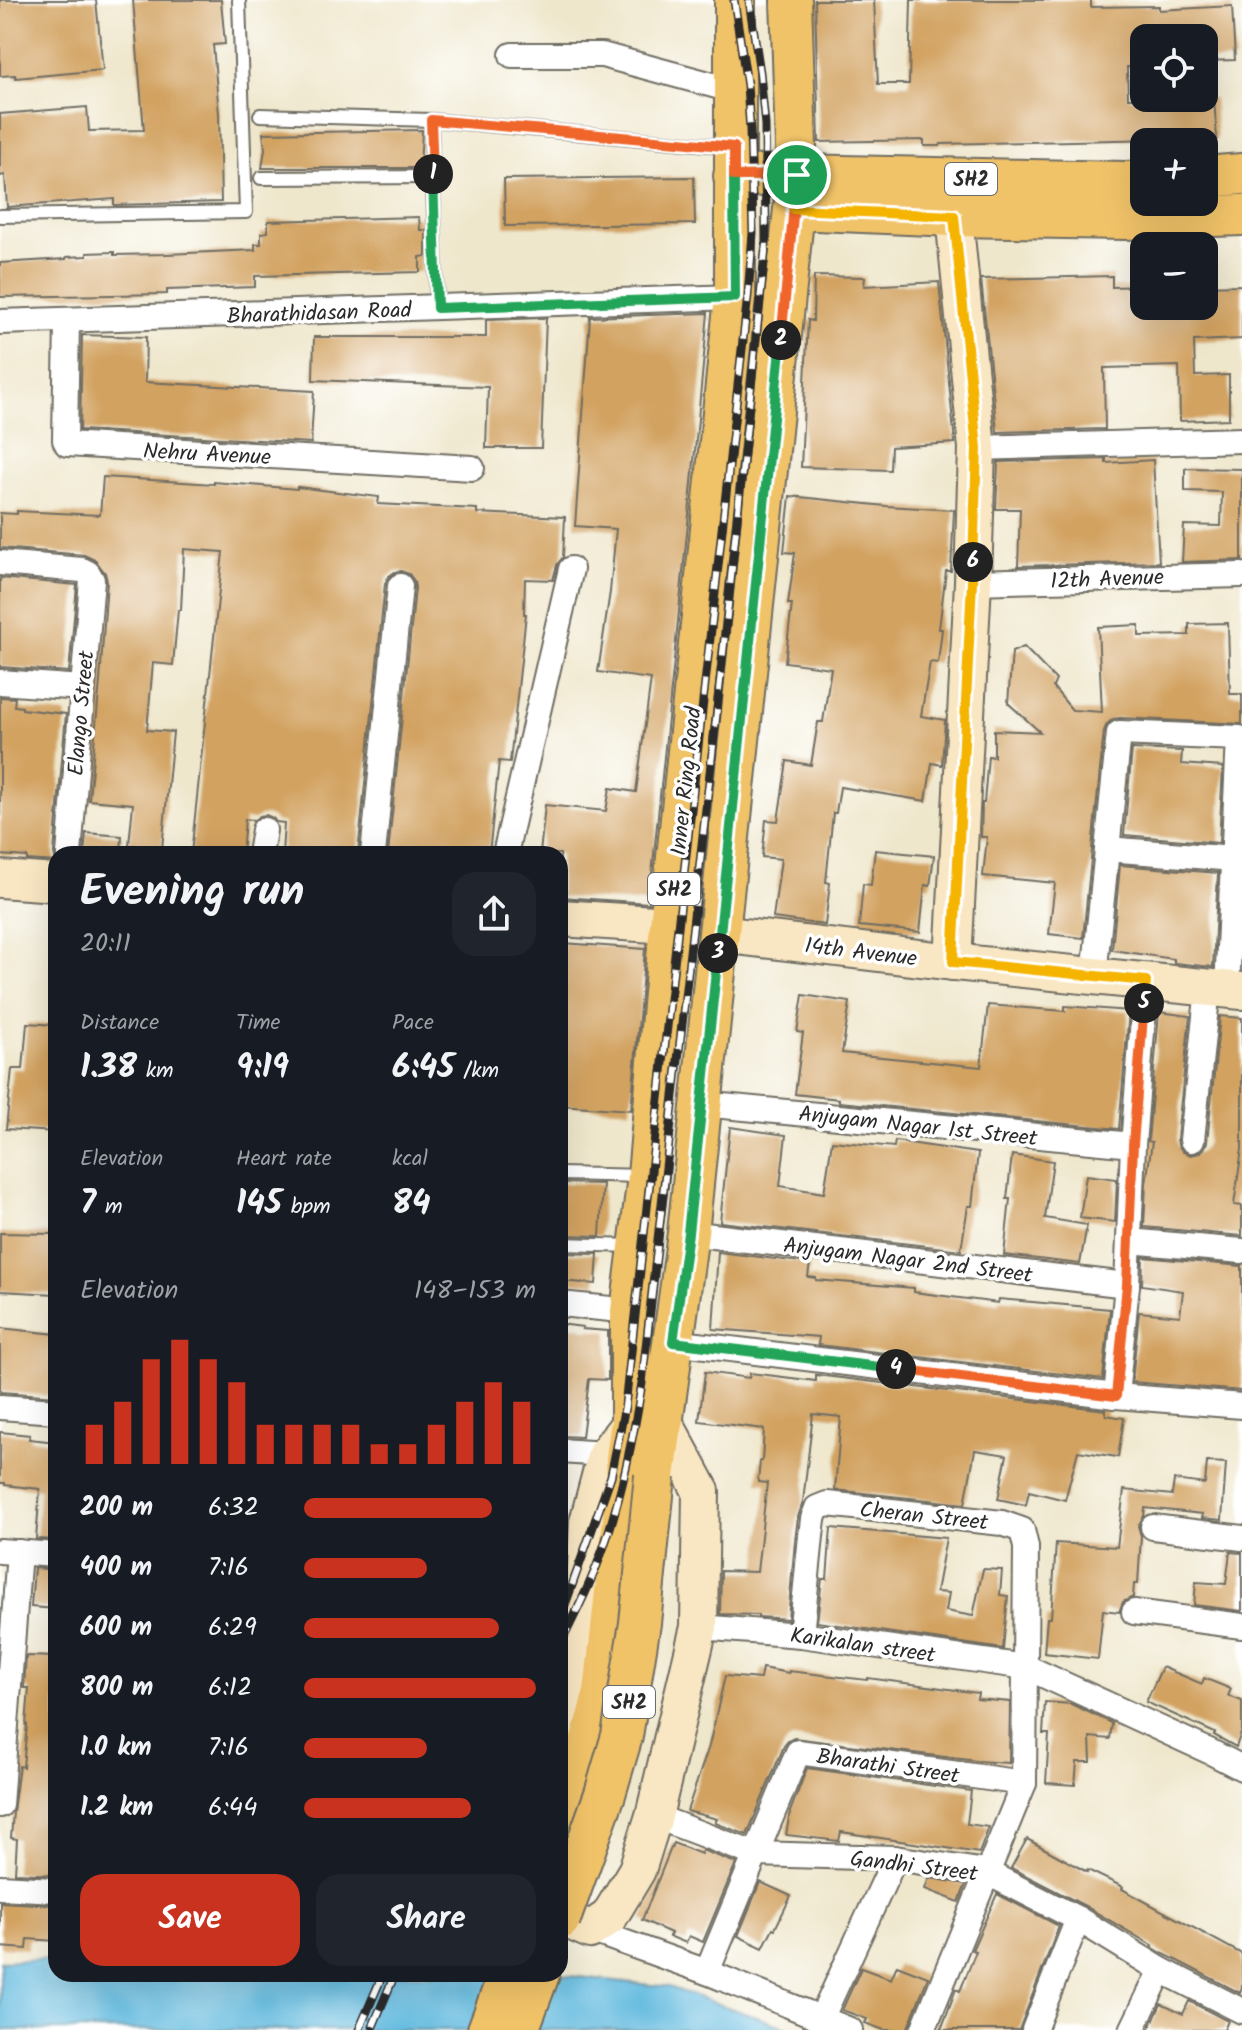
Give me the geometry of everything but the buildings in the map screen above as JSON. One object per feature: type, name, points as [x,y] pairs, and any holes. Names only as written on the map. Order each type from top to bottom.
[{"type":"main road","name":"Inner Ring Road","points":[[647,1422],[631,1311],[648,1176],[670,925],[735,297],[735,0]]},
{"type":"main road","name":"Inner Ring Road","points":[[629,1471],[673,1342],[688,1233],[796,192],[791,0]]},
{"type":"main road","points":[[734,161],[796,192],[954,216],[1130,194]]},
{"type":"main road","points":[[1218,176],[1242,174]]},
{"type":"main road","name":"SH2","points":[[796,192],[1130,194]]},
{"type":"main road","points":[[1218,210],[1242,215]]},
{"type":"main road","name":"SH2","points":[[568,1813],[604,1693],[629,1471]]},
{"type":"main road","name":"SH2","points":[[570,1922],[622,1736],[640,1623],[629,1471]]},
{"type":"main road","points":[[488,2030],[506,1982]]},
{"type":"main road","points":[[518,2030],[536,1982]]},
{"type":"street","points":[[512,55],[602,55],[735,91]]},
{"type":"street","points":[[953,962],[977,448],[954,216]]},
{"type":"street","name":"Bharathidasan Road","points":[[0,322],[735,297]]},
{"type":"street","name":"Nehru Avenue","points":[[67,321],[65,440],[69,445],[472,468]]},
{"type":"street","points":[[977,448],[1242,440]]},
{"type":"street","name":"Elango Street","points":[[0,563],[82,570],[92,580],[70,846]]},
{"type":"street","points":[[507,846],[571,569]]},
{"type":"street","name":"12th Avenue","points":[[973,582],[1242,575]]},
{"type":"street","points":[[374,846],[400,586]]},
{"type":"street","points":[[0,682],[82,688]]},
{"type":"street","points":[[1094,976],[1119,733],[1241,738],[1226,989],[1192,1140]]},
{"type":"street","points":[[261,846],[264,830]]},
{"type":"street","points":[[1107,849],[1234,859]]},
{"type":"street","points":[[0,879],[48,882]]},
{"type":"street","points":[[568,919],[670,925]]},
{"type":"street","name":"14th Avenue","points":[[720,934],[953,962],[1226,989]]},
{"type":"street","points":[[1116,1396],[1127,1285],[1133,1145],[1146,981]]},
{"type":"street","name":"Anjugam Nagar 1st Street","points":[[702,1104],[1133,1145]]},
{"type":"street","name":"Anjugam Nagar 2nd Street","points":[[688,1233],[1127,1285]]},
{"type":"street","points":[[1129,1241],[1242,1251]]},
{"type":"street","points":[[568,1305],[631,1311]]},
{"type":"street","points":[[673,1342],[1116,1396],[1242,1406]]},
{"type":"street","points":[[0,1407],[48,1410]]},
{"type":"street","points":[[568,1703],[572,1594],[588,1522],[629,1471],[647,1422]]},
{"type":"street","points":[[570,1922],[609,1917],[637,1870],[654,1816],[699,1627],[701,1491],[647,1422]]},
{"type":"street","points":[[568,1453],[629,1471]]},
{"type":"street","name":"Cheran Street","points":[[801,1635],[813,1519],[817,1508],[827,1504],[1002,1523],[1022,1530],[1026,1547],[1026,1667]]},
{"type":"street","points":[[1153,1527],[1242,1538]]},
{"type":"street","points":[[0,1805],[10,1552],[48,1554]]},
{"type":"street","points":[[1134,1612],[1242,1626]]},
{"type":"street","name":"Karikalan street","points":[[699,1627],[801,1635],[1026,1667],[1240,1763]]},
{"type":"street","points":[[923,2030],[1024,1783],[1026,1667]]},
{"type":"street","name":"Bharathi Street","points":[[707,1972],[798,1752],[1024,1783]]},
{"type":"street","name":"Gandhi Street","points":[[654,1816],[754,1854],[895,1858],[986,1872],[1078,1919],[1161,1970],[1242,2011]]},
{"type":"street","points":[[821,2019],[895,1858]]},
{"type":"street","points":[[0,1887],[48,1890]]},
{"type":"street","points":[[1034,2030],[1078,1919]]},
{"type":"street","points":[[570,1922],[707,1972],[850,2030]]},
{"type":"street","points":[[1132,2030],[1161,1970]]},
{"type":"street","points":[[1234,2030],[1242,2011]]},
{"type":"lane","points":[[0,216],[246,212],[239,0]]},
{"type":"lane","points":[[260,115],[431,120],[734,161]]},
{"type":"lane","points":[[431,120],[437,308]]},
{"type":"lane","points":[[261,178],[433,177]]},
{"type":"lane","points":[[568,1174],[648,1176]]},
{"type":"lane","points":[[568,1244],[639,1247]]},
{"type":"water","points":[[48,1959],[48,1982],[568,1982],[568,1976],[669,1987],[794,2030],[0,2030],[0,1961]]},
{"type":"railway","points":[[568,1597],[611,1476],[625,1406],[748,295],[753,233],[750,129],[747,85],[734,0]]},
{"type":"railway","points":[[568,1628],[608,1535],[628,1458],[642,1383],[717,710],[766,244],[765,125],[749,0]]},
{"type":"railway","points":[[359,2030],[380,1982]]},
{"type":"railway","points":[[373,2026],[392,1982]]},
{"type":"route","points":[[797,175],[734,176],[735,297],[437,308],[431,120],[734,147],[734,176],[797,175],[702,1104],[673,1342],[1116,1396],[1127,1285],[1133,1145],[1146,981],[953,962],[977,448],[954,216],[794,209],[797,175]]}]
